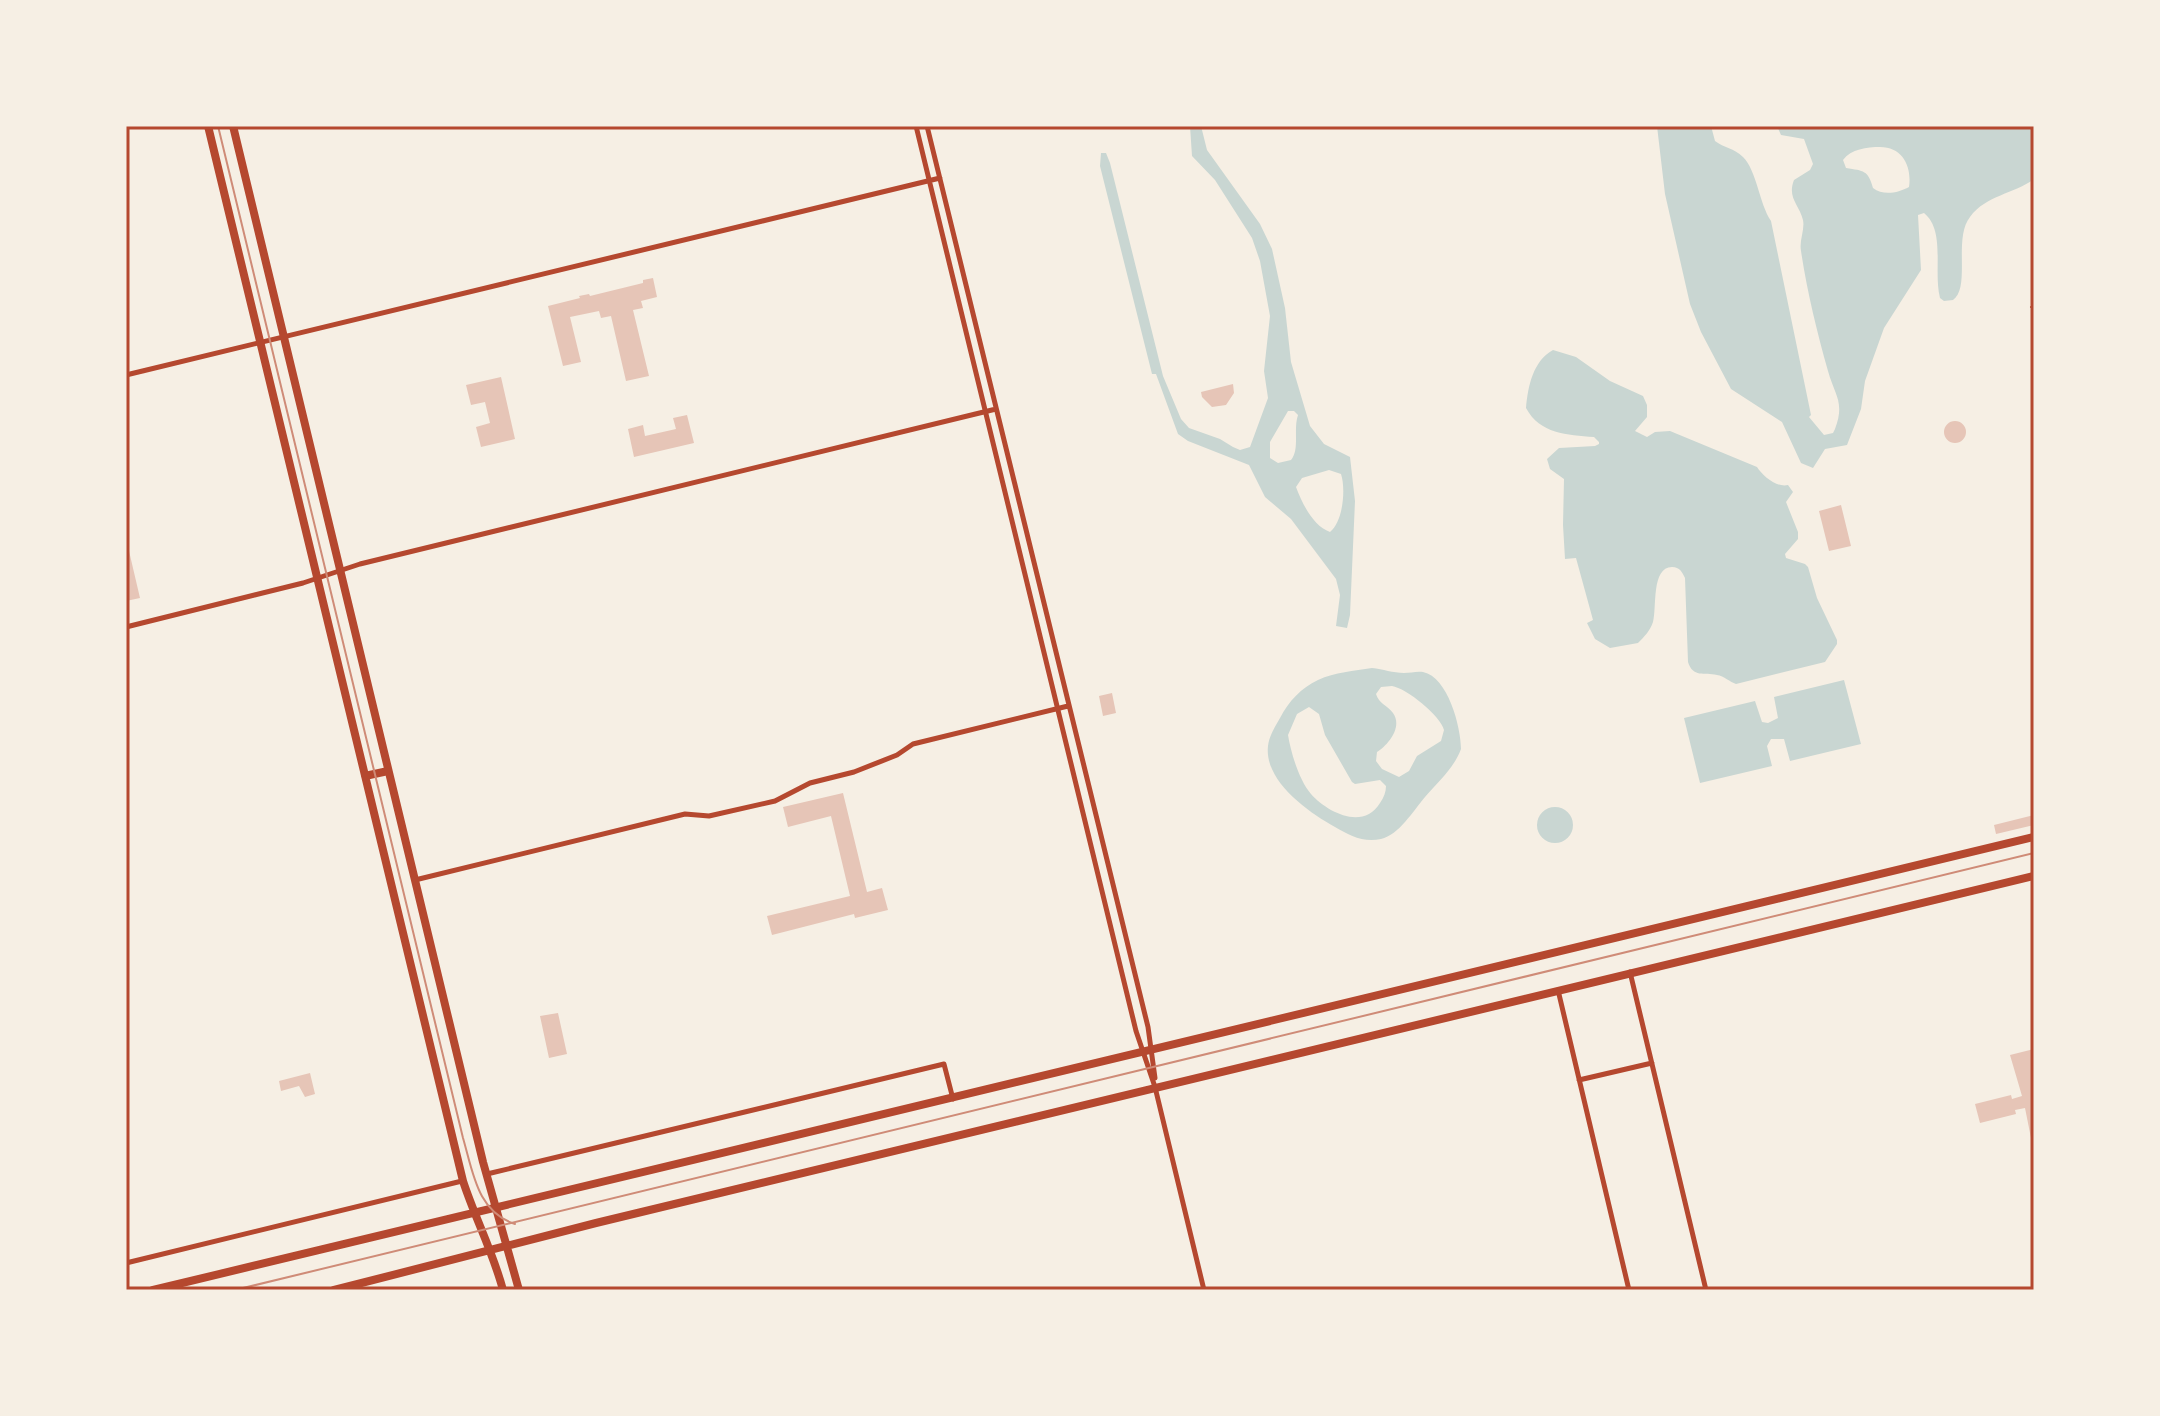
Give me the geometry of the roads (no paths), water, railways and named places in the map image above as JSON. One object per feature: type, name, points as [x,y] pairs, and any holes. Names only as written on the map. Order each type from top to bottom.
[{"type":"main road","points":[[208,126],[463,1181],[491,1250],[503,1290]]},
{"type":"main road","points":[[233,126],[495,1207],[519,1290]]},
{"type":"main road","points":[[365,776],[388,771]]},
{"type":"main road","points":[[153,1290],[2034,837]]},
{"type":"main road","points":[[334,1290],[1155,1087],[2034,876]]},
{"type":"street","points":[[916,126],[1142,1053],[1155,1087],[1204,1290]]},
{"type":"street","points":[[927,126],[1153,1050],[1155,1087]]},
{"type":"street","points":[[126,375],[940,178]]},
{"type":"street","points":[[126,627],[341,570],[996,409]]},
{"type":"street","points":[[415,880],[685,814],[709,816],[775,801],[810,783],[854,772],[897,755],[913,744],[1068,706]]},
{"type":"street","points":[[1630,972],[1706,1290]]},
{"type":"street","points":[[1558,989],[1629,1290]]},
{"type":"street","points":[[1579,1080],[1652,1063]]},
{"type":"street","points":[[487,1174],[944,1064],[953,1099]]},
{"type":"street","points":[[126,1263],[463,1181]]},
{"type":"tram line","points":[[218,126],[470,1164],[484,1200],[502,1218],[515,1224]]},
{"type":"tram line","points":[[235,1290],[2034,853]]}]
